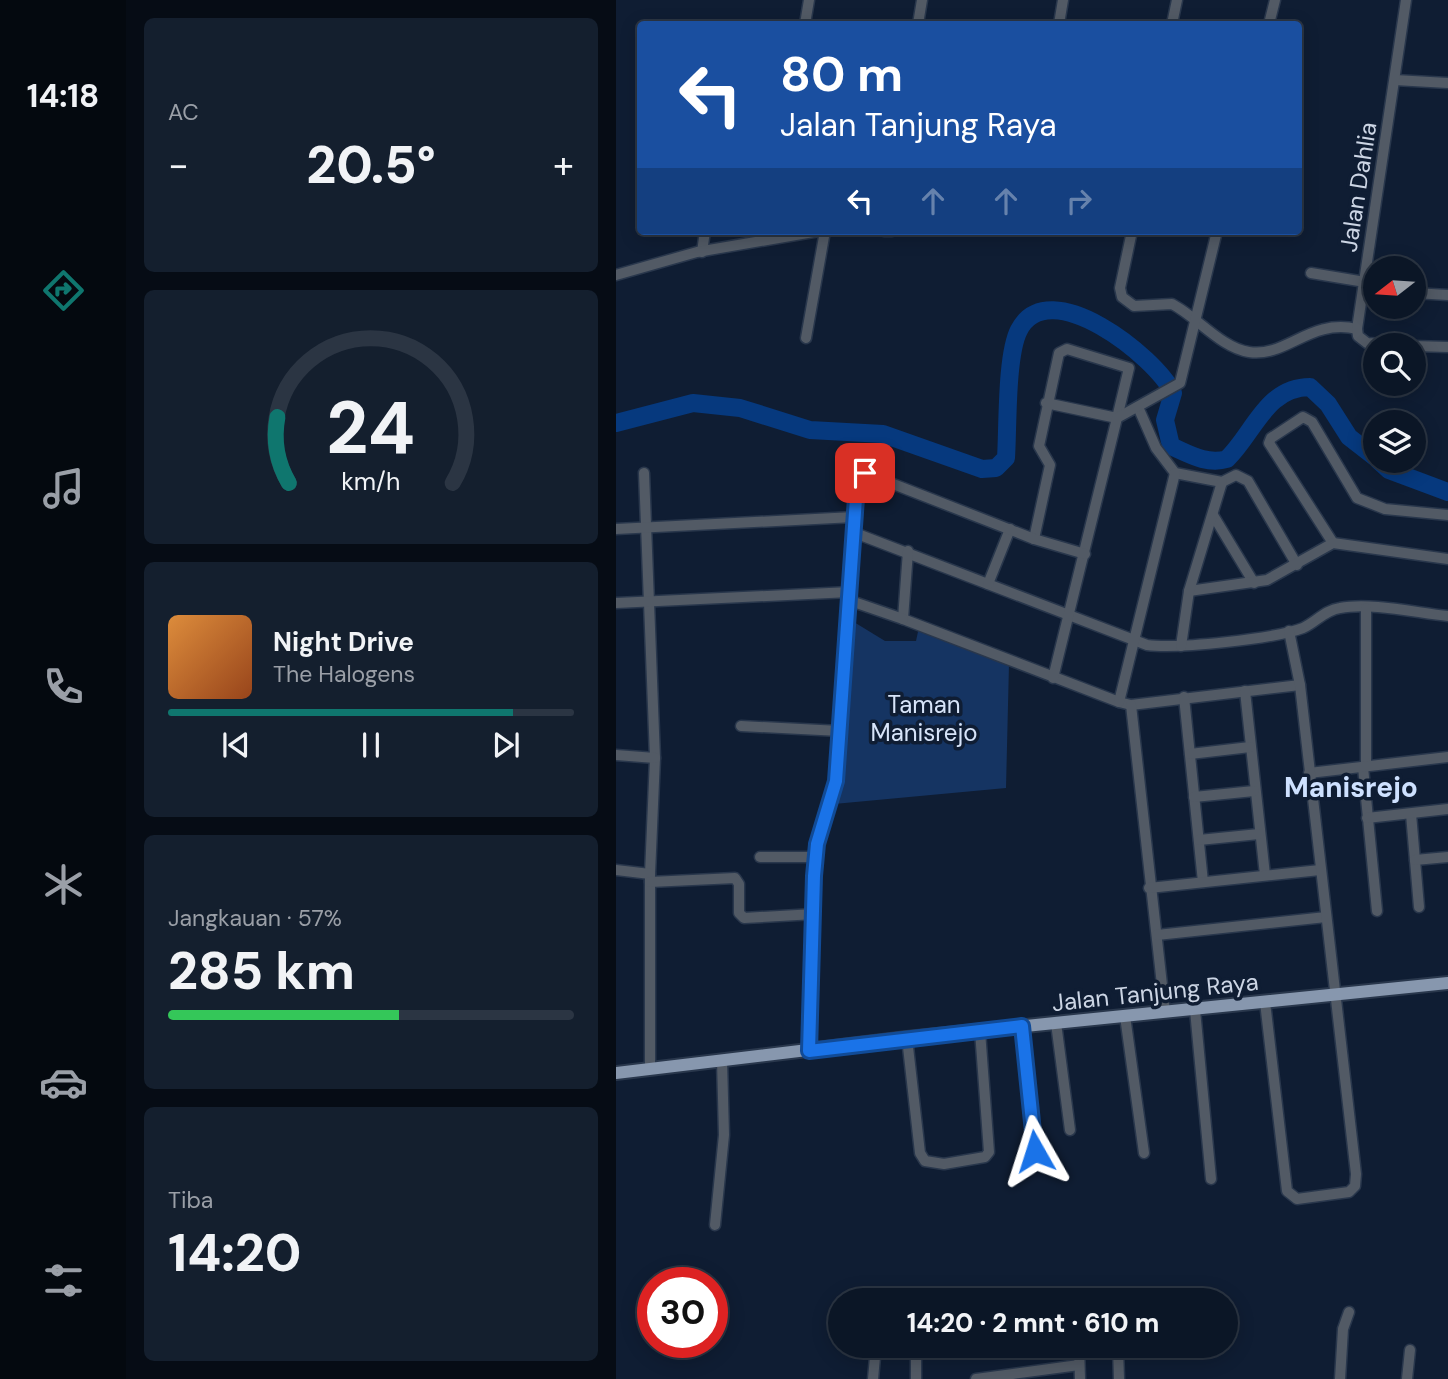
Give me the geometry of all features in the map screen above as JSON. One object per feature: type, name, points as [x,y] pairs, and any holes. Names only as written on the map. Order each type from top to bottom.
[{"type":"main road","name":"Jalan Tanjung Raya","points":[[616,1073],[907,1038],[1448,983]]},
{"type":"street","points":[[806,21],[809,0]]},
{"type":"street","points":[[918,21],[922,0]]},
{"type":"street","points":[[1060,21],[1063,0]]},
{"type":"street","points":[[1173,21],[1177,0]]},
{"type":"street","points":[[1270,21],[1275,0]]},
{"type":"street","name":"Jalan Dahlia","points":[[1369,256],[1406,0]]},
{"type":"street","points":[[1395,80],[1448,83]]},
{"type":"street","points":[[702,252],[704,235]]},
{"type":"street","points":[[616,275],[702,252],[797,235]]},
{"type":"street","points":[[806,338],[824,235]]},
{"type":"street","points":[[1131,235],[1120,288],[1122,297],[1134,306],[1172,304],[1194,322],[1242,350],[1258,353],[1327,326],[1357,329],[1358,336],[1363,341]]},
{"type":"street","points":[[1046,402],[1117,418],[1181,383],[1216,235]]},
{"type":"street","points":[[1311,273],[1363,286]]},
{"type":"street","name":"Jalan Dahlia","points":[[1357,329],[1363,292]]},
{"type":"street","points":[[1426,294],[1448,295]]},
{"type":"street","points":[[1426,346],[1448,347]]},
{"type":"street","points":[[1034,539],[1049,468],[1040,446],[1046,402],[1059,353],[1067,349],[1129,368],[1071,615],[1053,678]]},
{"type":"street","points":[[1138,407],[1156,448],[1175,473],[1222,482],[1236,475],[1248,481],[1297,565]]},
{"type":"street","points":[[1333,543],[1269,443],[1271,438],[1303,417],[1312,422],[1357,498],[1385,509],[1448,515]]},
{"type":"street","points":[[644,473],[655,758],[650,878],[650,1069]]},
{"type":"street","points":[[809,1051],[816,857],[823,819],[836,781],[857,484],[860,475],[865,473],[1034,539],[1085,554]]},
{"type":"street","points":[[1119,702],[1175,473]]},
{"type":"street","points":[[1181,646],[1189,591],[1222,482]]},
{"type":"street","points":[[1213,515],[1254,583]]},
{"type":"street","points":[[616,529],[744,520],[855,517]]},
{"type":"street","points":[[988,584],[1010,529]]},
{"type":"street","points":[[855,533],[908,551],[1135,641],[1163,647],[1289,631],[1304,627],[1330,610],[1342,607],[1448,615]]},
{"type":"street","points":[[1189,591],[1267,580],[1333,543],[1448,559]]},
{"type":"street","points":[[903,619],[908,551]]},
{"type":"street","points":[[616,603],[849,596],[1053,678],[1131,705],[1300,685]]},
{"type":"street","points":[[1366,608],[1364,767],[1377,911]]},
{"type":"street","points":[[1265,1002],[1289,1195],[1301,1199],[1349,1192],[1355,1185],[1335,995],[1300,685],[1289,631]]},
{"type":"street","points":[[1245,691],[1265,875]]},
{"type":"street","points":[[1184,697],[1203,882]]},
{"type":"street","points":[[1131,705],[1149,888],[1166,1012]]},
{"type":"street","points":[[741,726],[840,731]]},
{"type":"street","points":[[1190,754],[1250,747]]},
{"type":"street","points":[[616,755],[655,758]]},
{"type":"street","points":[[1310,774],[1448,757]]},
{"type":"street","points":[[1194,797],[1254,791]]},
{"type":"street","points":[[1367,818],[1448,809]]},
{"type":"street","points":[[1410,814],[1419,907]]},
{"type":"street","points":[[1199,840],[1259,834]]},
{"type":"street","points":[[1415,860],[1448,856]]},
{"type":"street","points":[[760,857],[816,857]]},
{"type":"street","points":[[616,870],[650,878],[735,878],[739,884],[739,913],[744,918],[815,914]]},
{"type":"street","points":[[1149,888],[1320,870]]},
{"type":"street","points":[[1157,935],[1326,917]]},
{"type":"street","points":[[1195,1010],[1211,1179]]},
{"type":"street","points":[[1125,1016],[1144,1153]]},
{"type":"street","points":[[1056,1023],[1070,1130]]},
{"type":"street","points":[[1022,1026],[1035,1151]]},
{"type":"street","points":[[907,1038],[920,1153],[925,1161],[944,1164],[985,1157],[989,1152],[980,1031]]},
{"type":"street","points":[[715,1225],[724,1135],[722,1061]]},
{"type":"street","points":[[1340,1379],[1343,1329],[1349,1312]]},
{"type":"street","points":[[1407,1379],[1410,1350]]},
{"type":"street","points":[[873,1379],[875,1358]]},
{"type":"street","points":[[916,1358],[916,1379]]},
{"type":"street","points":[[1079,1358],[1080,1379]]},
{"type":"street","points":[[1118,1358],[1119,1379]]},
{"type":"street","points":[[976,1379],[1079,1365]]},
{"type":"green space","name":"Taman Manisrejo","points":[[849,619],[885,641],[916,641],[919,627],[1009,664],[1006,788],[834,804]]},
{"type":"waterway","points":[[616,423],[693,403],[740,408],[810,430],[883,434],[982,469],[996,468],[1006,458],[1010,374],[1015,341],[1019,330],[1034,315],[1053,310],[1076,315],[1101,326],[1125,342],[1163,378],[1173,393],[1165,420],[1171,446],[1205,460],[1227,459],[1272,403],[1295,389],[1310,387],[1328,404],[1349,437],[1363,448]]},
{"type":"waterway","points":[[1397,473],[1448,492]]},
{"type":"district","name":"Manisrejo","points":[[1351,787]]},
{"type":"route","points":[[865,473],[860,475],[857,484],[836,781],[817,844],[809,1051],[1022,1026],[1035,1151]]}]
